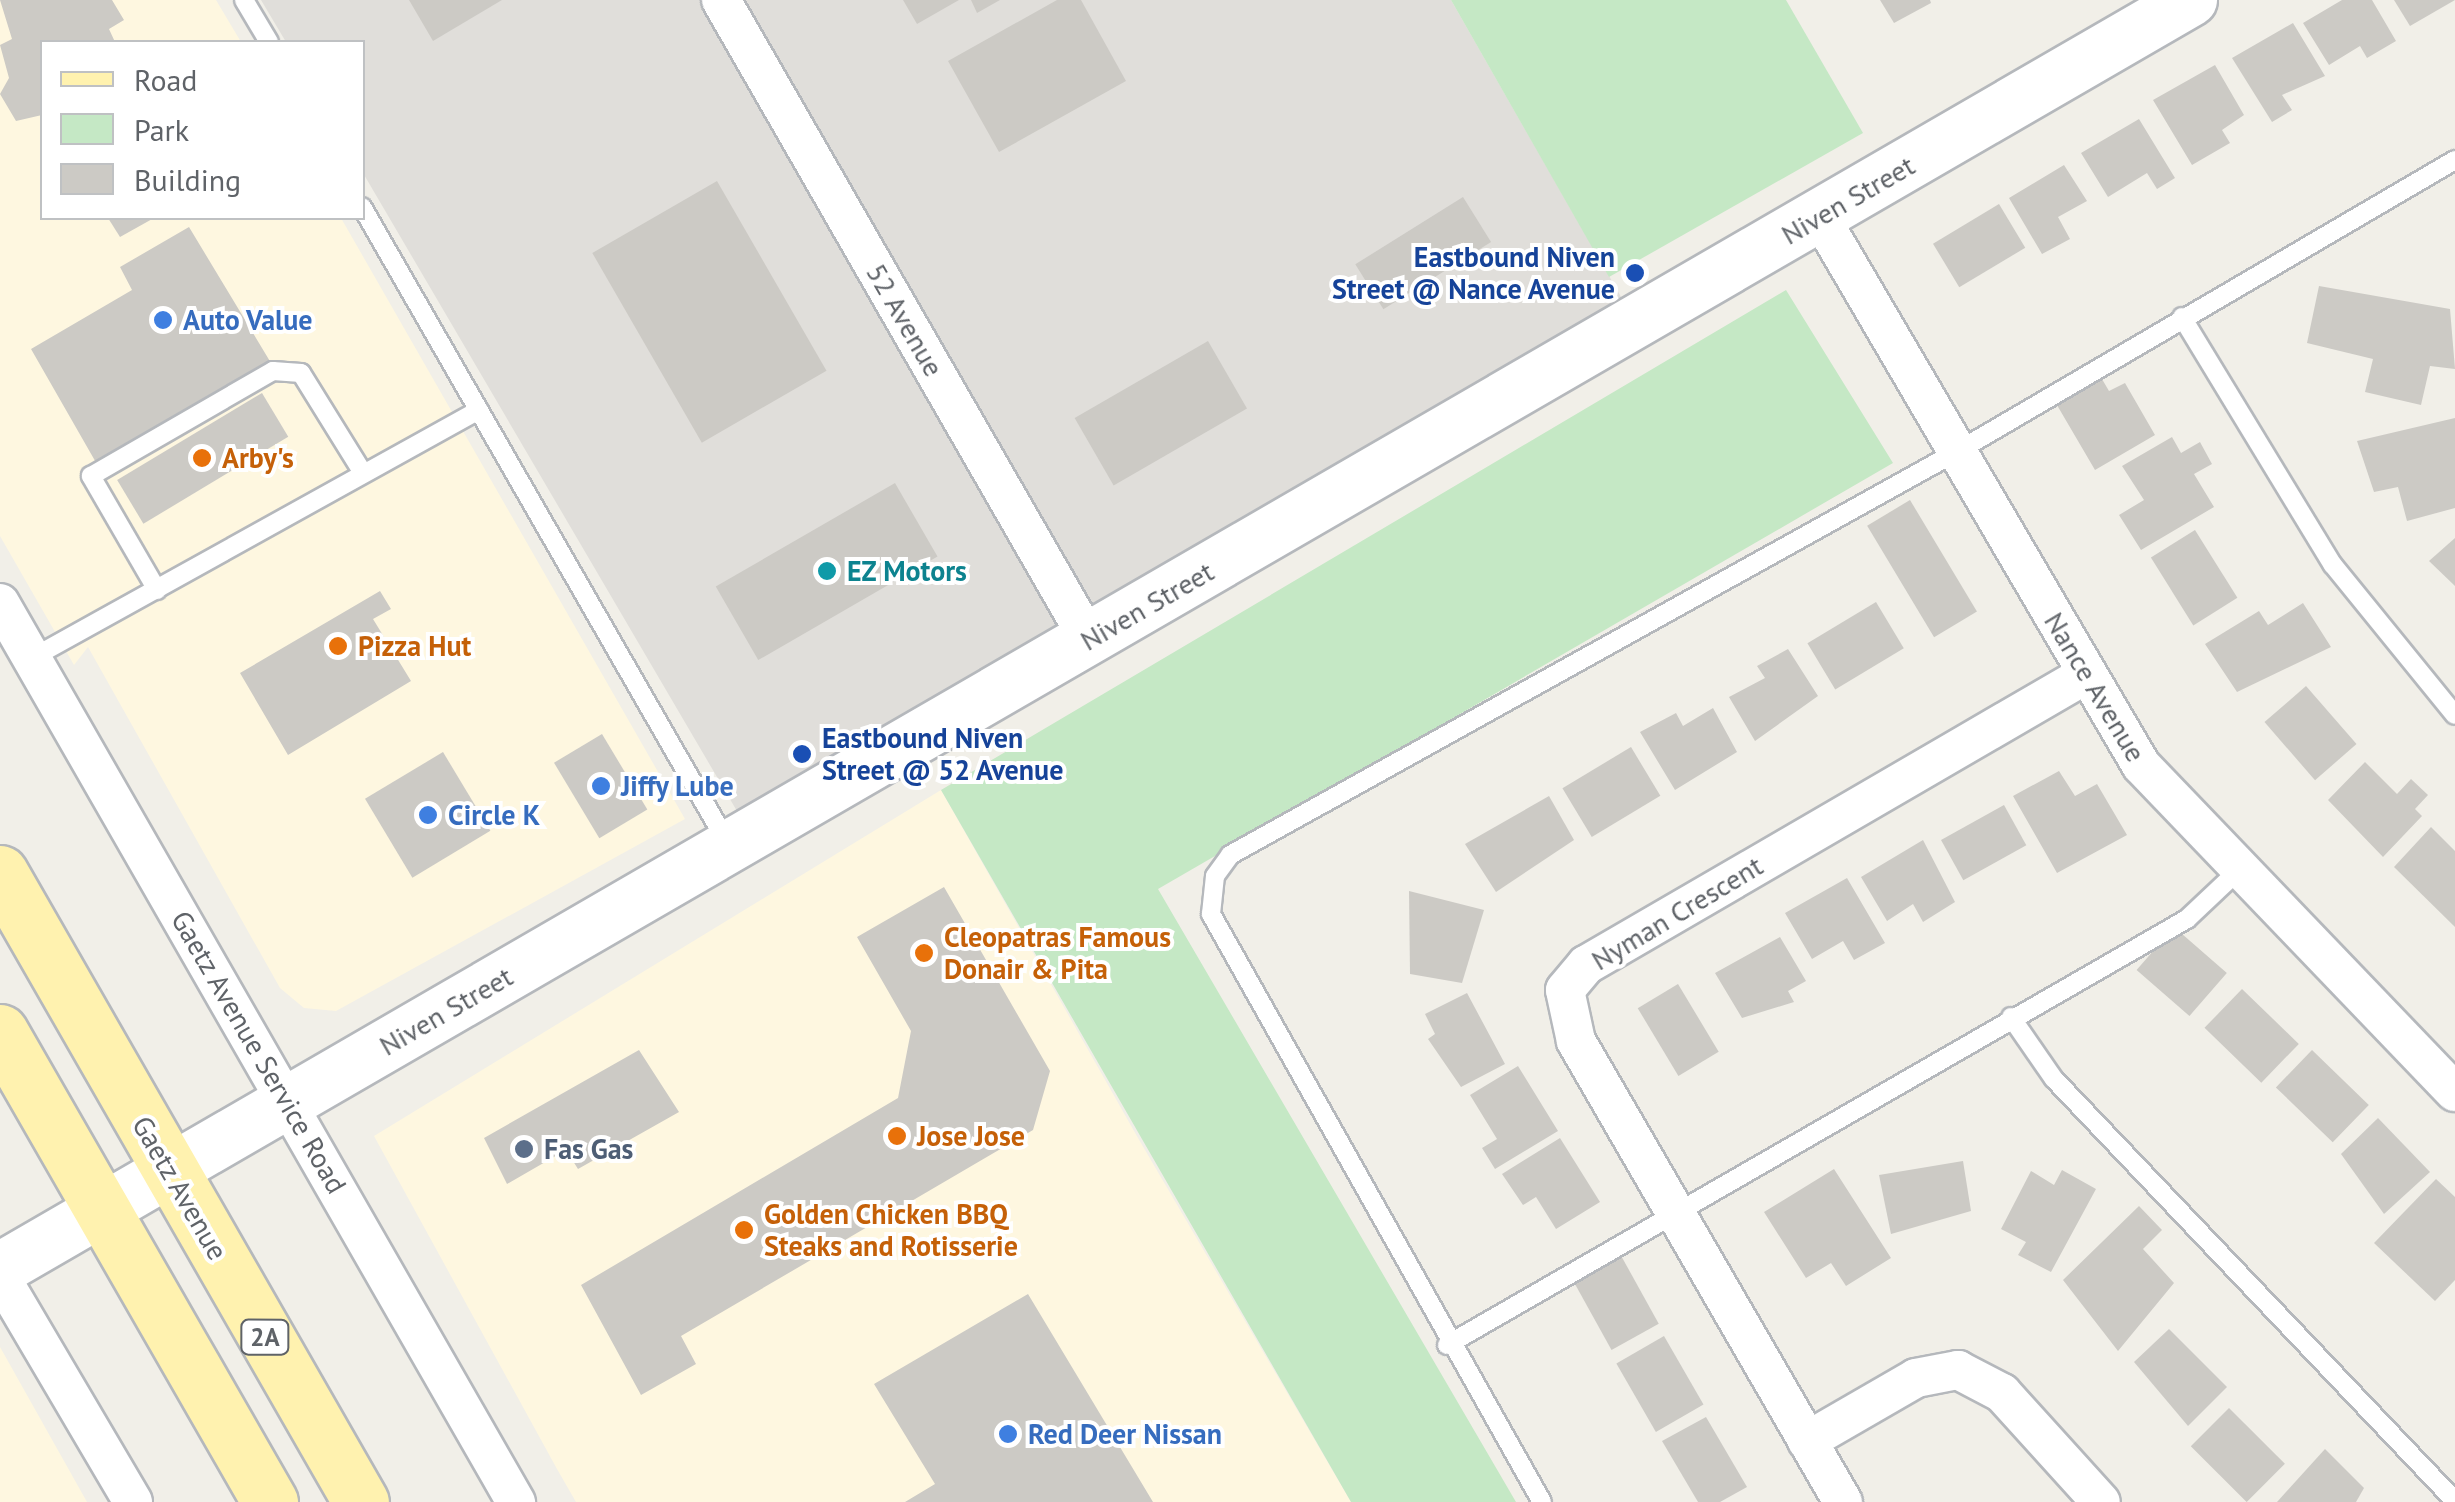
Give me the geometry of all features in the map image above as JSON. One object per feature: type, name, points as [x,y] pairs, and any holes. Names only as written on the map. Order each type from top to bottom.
[{"type":"main road","name":"Gaetz Avenue","points":[[0,873],[361,1502]]},
{"type":"main road","points":[[0,1032],[270,1502]]},
{"type":"street","name":"52 Avenue","points":[[721,0],[1089,640]]},
{"type":"street","name":"Niven Street","points":[[0,1273],[102,1210],[1820,217],[2136,14],[2190,0]]},
{"type":"street","name":"Nance Avenue","points":[[1820,217],[2085,675],[2150,777],[2455,1092]]},
{"type":"street","name":"Gaetz Avenue Service Road","points":[[0,603],[516,1502]]},
{"type":"street","name":"Nyman Crescent","points":[[1842,1502],[1566,1021],[1572,979],[2085,675]]},
{"type":"street","points":[[0,1273],[133,1502]]},
{"type":"street","points":[[1808,1441],[1916,1378],[1958,1370],[2002,1393],[2101,1502]]},
{"type":"lane","points":[[244,0],[267,40]]},
{"type":"lane","points":[[1542,1502],[1447,1345],[1212,914],[1215,876],[1230,855],[1958,451],[2182,316],[2455,160]]},
{"type":"lane","points":[[365,212],[730,847]]},
{"type":"lane","points":[[2182,316],[2333,565],[2455,715]]},
{"type":"lane","points":[[157,590],[91,476],[273,371],[301,374],[363,473]]},
{"type":"lane","points":[[32,658],[479,410]]},
{"type":"lane","points":[[1447,1345],[2187,919],[2238,872]]},
{"type":"lane","points":[[2011,1017],[2054,1079],[2455,1500]]},
{"type":"shaded area","points":[[0,0],[216,0],[240,40],[40,40],[40,220],[342,220],[685,819],[336,1011],[304,1008],[280,988],[88,647],[74,665],[0,536]]},
{"type":"shaded area","points":[[261,0],[1451,0],[1636,323],[751,835],[365,176],[365,40],[285,40]]},
{"type":"shaded area","points":[[941,790],[1351,1502],[576,1502],[374,1136]]},
{"type":"shaded area","points":[[0,1347],[87,1502],[0,1502]]},
{"type":"green space","points":[[1451,0],[1786,0],[1863,133],[1609,277]]},
{"type":"green space","points":[[1786,290],[1893,463],[1158,889],[1516,1502],[1351,1502],[941,790]]},
{"type":"building","points":[[0,0],[112,0],[124,20],[109,29],[114,40],[40,40],[40,115],[16,121],[0,94],[9,78],[0,45],[12,39]]},
{"type":"building","points":[[409,0],[502,0],[433,41]]},
{"type":"building","points":[[903,0],[959,0],[917,24]]},
{"type":"building","points":[[971,0],[1000,0],[977,13]]},
{"type":"building","points":[[1057,0],[1081,0],[1126,81],[999,152],[948,61]]},
{"type":"building","points":[[1880,0],[1930,0],[1931,3],[1894,23]]},
{"type":"building","points":[[2342,0],[2372,0],[2396,41],[2367,58],[2360,46],[2329,65],[2303,23]]},
{"type":"building","points":[[2394,0],[2455,0],[2410,26]]},
{"type":"building","points":[[2293,23],[2325,76],[2282,95],[2292,110],[2272,122],[2232,58]]},
{"type":"building","points":[[2215,65],[2244,115],[2222,130],[2230,143],[2192,165],[2153,100]]},
{"type":"building","points":[[2139,119],[2175,178],[2157,189],[2147,173],[2108,197],[2081,153]]},
{"type":"building","points":[[2064,165],[2087,201],[2058,217],[2070,239],[2042,254],[2009,198]]},
{"type":"building","points":[[717,181],[826,371],[702,443],[592,253]]},
{"type":"building","points":[[1463,197],[1491,242],[1383,309],[1355,264]]},
{"type":"building","points":[[1999,204],[2025,248],[1959,287],[1933,244]]},
{"type":"building","points":[[109,220],[150,220],[120,237]]},
{"type":"building","name":"Auto Value","points":[[189,227],[271,363],[98,466],[31,349],[132,290],[120,267]]},
{"type":"building","points":[[2319,286],[2450,309],[2455,369],[2430,366],[2421,405],[2365,392],[2373,359],[2307,343]]},
{"type":"building","points":[[1208,341],[1247,409],[1114,486],[1075,418]]},
{"type":"building","points":[[2099,374],[2109,391],[2125,383],[2155,435],[2095,470],[2054,400]]},
{"type":"building","name":"Arby's","points":[[262,393],[288,437],[143,524],[117,480]]},
{"type":"building","points":[[2455,418],[2455,508],[2407,521],[2398,487],[2374,492],[2357,441]]},
{"type":"building","points":[[2172,437],[2181,453],[2200,442],[2212,464],[2194,474],[2214,507],[2141,550],[2119,515],[2144,500],[2122,466]]},
{"type":"building","name":"EZ Motors","points":[[895,483],[938,557],[758,660],[716,586]]},
{"type":"building","points":[[1910,500],[1977,611],[1934,637],[1867,526]]},
{"type":"building","points":[[2195,530],[2237,598],[2193,625],[2151,558]]},
{"type":"building","points":[[2455,538],[2455,586],[2429,561]]},
{"type":"building","name":"Pizza Hut","points":[[380,591],[391,609],[373,619],[411,681],[288,755],[240,673]]},
{"type":"building","points":[[1876,602],[1904,648],[1835,689],[1807,643]]},
{"type":"building","points":[[2303,603],[2331,647],[2237,692],[2205,644],[2259,611],[2268,625]]},
{"type":"building","points":[[1788,649],[1818,696],[1755,741],[1729,697],[1765,678],[1757,666]]},
{"type":"building","points":[[2306,686],[2357,744],[2315,780],[2264,722]]},
{"type":"building","points":[[1713,708],[1737,752],[1675,790],[1640,732],[1676,713],[1683,726]]},
{"type":"building","name":"Jiffy Lube","points":[[602,734],[647,809],[599,838],[554,763]]},
{"type":"building","points":[[1631,747],[1660,796],[1592,837],[1562,788]]},
{"type":"building","name":"Circle K","points":[[443,752],[490,831],[412,878],[365,799]]},
{"type":"building","points":[[2365,762],[2397,794],[2411,779],[2428,795],[2415,809],[2422,816],[2383,857],[2328,800]]},
{"type":"building","points":[[2059,771],[2075,796],[2097,784],[2127,835],[2057,873],[2013,796]]},
{"type":"building","points":[[1549,796],[1574,840],[1496,892],[1465,844]]},
{"type":"building","points":[[2004,805],[2026,845],[1963,880],[1941,840]]},
{"type":"building","points":[[2431,827],[2455,851],[2455,927],[2394,867]]},
{"type":"building","points":[[1923,840],[1955,902],[1923,922],[1913,904],[1887,921],[1861,877]]},
{"type":"building","points":[[1847,878],[1885,943],[1854,960],[1843,941],[1812,959],[1785,913]]},
{"type":"building","points":[[944,887],[1050,1071],[1033,1130],[681,1336],[696,1364],[641,1395],[581,1285],[898,1098],[911,1031],[857,937]]},
{"type":"building","points":[[1409,891],[1484,910],[1462,983],[1410,974]]},
{"type":"building","points":[[2174,927],[2227,973],[2189,1016],[2137,970]]},
{"type":"building","points":[[1780,937],[1806,981],[1788,991],[1794,1002],[1742,1018],[1715,973]]},
{"type":"building","points":[[1678,984],[1719,1052],[1678,1076],[1638,1008]]},
{"type":"building","points":[[2242,989],[2299,1044],[2261,1083],[2204,1028]]},
{"type":"building","points":[[1467,993],[1505,1064],[1461,1087],[1428,1039],[1435,1034],[1425,1014]]},
{"type":"building","points":[[639,1050],[679,1112],[578,1169],[566,1150],[507,1184],[484,1138]]},
{"type":"building","points":[[2312,1050],[2369,1105],[2333,1142],[2276,1087]]},
{"type":"building","points":[[1518,1066],[1558,1131],[1495,1169],[1482,1148],[1497,1139],[1470,1095]]},
{"type":"building","points":[[2378,1118],[2430,1172],[2384,1214],[2341,1154]]},
{"type":"building","points":[[1560,1138],[1600,1202],[1556,1229],[1536,1197],[1523,1205],[1502,1174]]},
{"type":"building","points":[[1963,1161],[1971,1211],[1891,1234],[1879,1175]]},
{"type":"building","points":[[1834,1169],[1891,1258],[1846,1286],[1831,1263],[1806,1278],[1764,1212]]},
{"type":"building","points":[[2062,1170],[2096,1189],[2051,1272],[2018,1255],[2026,1242],[2001,1229],[2031,1171],[2054,1185]]},
{"type":"building","points":[[2436,1179],[2455,1197],[2455,1280],[2435,1301],[2374,1243]]},
{"type":"building","points":[[2139,1206],[2162,1230],[2143,1249],[2174,1283],[2118,1351],[2063,1280]]},
{"type":"building","points":[[1619,1252],[1659,1324],[1612,1350],[1572,1278]]},
{"type":"building","name":"Red Deer Nissan","points":[[1028,1294],[1153,1502],[905,1502],[935,1484],[874,1384]]},
{"type":"building","points":[[2169,1329],[2227,1387],[2188,1426],[2134,1362]]},
{"type":"building","points":[[1664,1336],[1704,1404],[1656,1432],[1616,1364]]},
{"type":"building","points":[[2229,1408],[2285,1464],[2247,1502],[2191,1446]]},
{"type":"building","points":[[1706,1417],[1747,1487],[1720,1502],[1698,1502],[1662,1441]]},
{"type":"building","points":[[2325,1449],[2364,1488],[2356,1502],[2277,1502]]},
{"type":"place","name":"Eastbound Niven Street @ Nance Avenue","points":[[1635,273]]},
{"type":"place","name":"Auto Value","points":[[163,320]]},
{"type":"place","name":"Arby's","points":[[202,458]]},
{"type":"place","name":"EZ Motors","points":[[827,571]]},
{"type":"place","name":"Pizza Hut","points":[[338,646]]},
{"type":"place","name":"Eastbound Niven Street @ 52 Avenue","points":[[802,754]]},
{"type":"place","name":"Jiffy Lube","points":[[601,786]]},
{"type":"place","name":"Circle K","points":[[428,815]]},
{"type":"place","name":"Cleopatras Famous Donair & Pita","points":[[924,953]]},
{"type":"place","name":"Jose Jose","points":[[897,1136]]},
{"type":"place","name":"Fas Gas","points":[[524,1149]]},
{"type":"place","name":"Golden Chicken BBQ Steaks and Rotisserie","points":[[744,1230]]},
{"type":"place","name":"Red Deer Nissan","points":[[1008,1434]]}]
